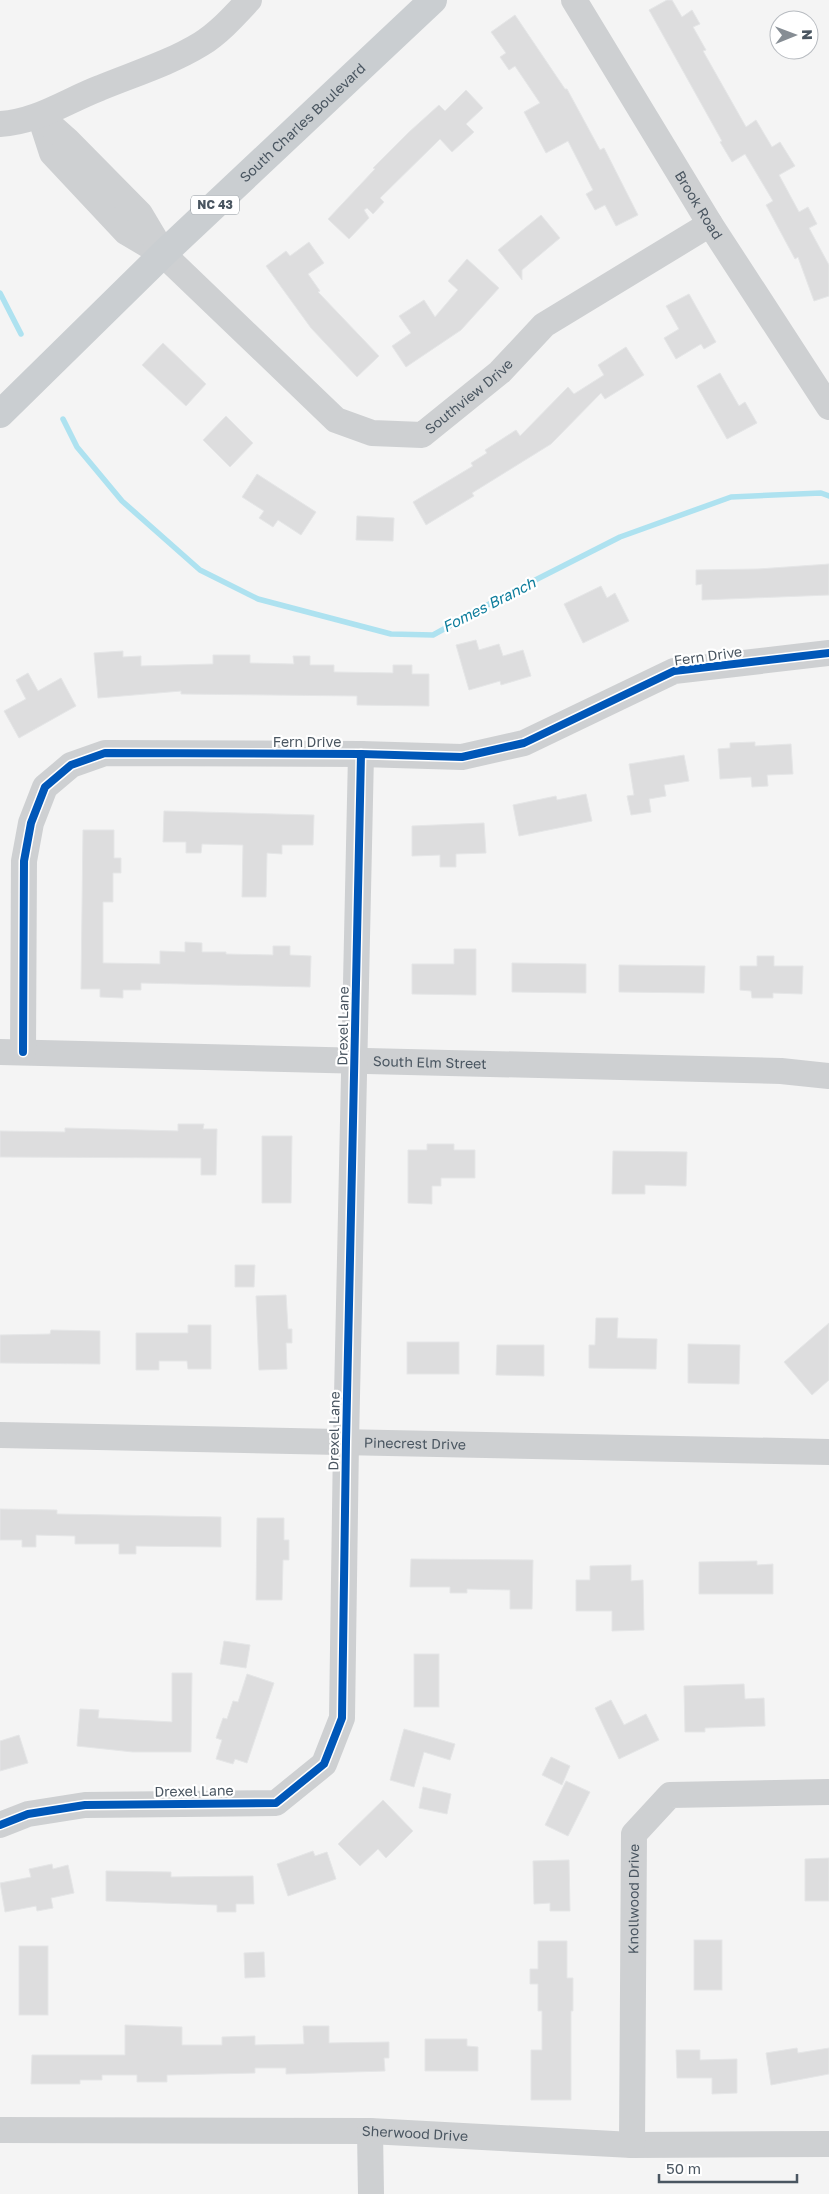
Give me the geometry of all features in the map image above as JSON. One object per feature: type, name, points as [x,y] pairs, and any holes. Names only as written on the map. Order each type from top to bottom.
[{"type":"main road","name":"South Charles Boulevard","points":[[0,414],[164,254],[433,0]]},
{"type":"street","points":[[0,124],[29,120],[40,116],[98,88],[186,53],[203,43],[249,0]]},
{"type":"street","name":"Brook Road","points":[[574,0],[710,224],[829,407]]},
{"type":"street","name":"Southview Drive","points":[[40,116],[52,153],[126,232],[164,254],[336,420],[372,433],[422,435],[500,372],[544,325],[710,224]]},
{"type":"street","name":"Fern Drive","points":[[11,1052],[24,861],[30,823],[46,787],[71,765],[105,754],[362,754],[462,758],[524,743],[674,672],[829,653]]},
{"type":"street","name":"Drexel Lane","points":[[0,1825],[28,1814],[85,1805],[276,1803],[324,1764],[342,1718],[346,1442],[362,754]]},
{"type":"street","name":"South Elm Street","points":[[11,1052],[781,1071],[829,1076]]},
{"type":"street","name":"Pinecrest Drive","points":[[0,1435],[829,1452]]},
{"type":"street","name":"Knollwood Drive","points":[[632,2145],[634,1834],[670,1795],[829,1792]]},
{"type":"street","name":"Sherwood Drive","points":[[0,2130],[370,2131],[632,2145],[829,2144]]},
{"type":"street","points":[[370,2131],[371,2194]]},
{"type":"building","points":[[667,0],[672,0],[682,17],[692,10],[700,24],[693,27],[706,50],[703,51],[746,127],[756,120],[772,147],[780,142],[795,166],[779,175],[799,212],[808,207],[817,224],[809,228],[829,265],[829,296],[814,301],[798,257],[795,259],[766,205],[773,201],[745,154],[732,162],[720,142],[722,141],[649,10]]},
{"type":"building","points":[[515,15],[565,89],[567,89],[600,150],[604,148],[638,215],[616,226],[605,205],[595,210],[586,194],[593,190],[568,141],[546,153],[524,112],[540,103],[515,66],[509,70],[500,57],[506,53],[491,32]]},
{"type":"building","points":[[466,90],[483,108],[466,124],[474,132],[452,152],[440,139],[380,198],[384,202],[373,214],[367,208],[364,210],[369,218],[349,239],[328,219],[375,169],[373,168],[408,133],[439,105],[445,111]]},
{"type":"building","points":[[541,215],[560,238],[522,270],[522,280],[498,250]]},
{"type":"building","points":[[309,242],[324,263],[308,274],[320,291],[318,292],[379,356],[357,377],[311,328],[266,266],[286,251],[290,256]]},
{"type":"building","points":[[467,259],[499,288],[461,330],[406,367],[392,346],[411,333],[399,316],[424,300],[435,317],[458,290],[448,281]]},
{"type":"building","points":[[689,294],[716,342],[704,349],[701,344],[676,359],[664,338],[679,329],[666,306]]},
{"type":"building","points":[[163,343],[206,384],[186,406],[142,365]]},
{"type":"building","points":[[626,347],[644,375],[605,399],[601,393],[551,444],[472,493],[474,496],[426,525],[413,502],[473,466],[471,463],[487,453],[485,450],[516,430],[520,436],[568,387],[574,394],[604,375],[598,365]]},
{"type":"building","points":[[720,373],[739,406],[745,402],[757,423],[727,439],[697,386]]},
{"type":"building","points":[[226,416],[253,443],[230,467],[203,440]]},
{"type":"building","points":[[257,474],[316,512],[301,535],[278,520],[273,527],[259,518],[264,511],[242,497]]},
{"type":"building","points":[[357,516],[394,518],[393,541],[356,540]]},
{"type":"building","points":[[829,564],[829,595],[702,600],[702,584],[696,585],[696,570],[758,569]]},
{"type":"building","points":[[601,586],[607,598],[615,593],[629,621],[583,643],[564,604]]},
{"type":"building","points":[[476,640],[479,650],[499,644],[503,656],[523,650],[531,676],[501,685],[500,681],[469,690],[456,645]]},
{"type":"building","points":[[123,651],[123,657],[141,656],[141,666],[213,664],[213,655],[250,655],[250,663],[294,664],[293,656],[310,656],[310,665],[334,665],[334,672],[393,673],[393,665],[412,665],[412,674],[429,674],[429,706],[357,705],[357,696],[181,694],[181,691],[98,698],[94,653]]},
{"type":"building","points":[[28,673],[38,691],[61,678],[76,706],[19,738],[4,711],[26,699],[16,680]]},
{"type":"building","points":[[755,742],[755,746],[791,744],[793,774],[767,775],[768,786],[752,787],[751,777],[720,779],[718,749],[730,748],[730,743]]},
{"type":"building","points":[[684,755],[689,781],[664,785],[666,796],[649,799],[651,812],[631,815],[627,796],[634,795],[629,764]]},
{"type":"building","points":[[586,794],[592,821],[519,836],[513,805],[556,796],[557,800]]},
{"type":"building","points":[[164,811],[314,815],[313,845],[282,845],[282,854],[267,853],[266,897],[242,897],[243,845],[202,844],[201,853],[186,853],[186,842],[163,842]]},
{"type":"building","points":[[484,823],[486,853],[456,854],[456,867],[440,867],[440,855],[412,856],[412,826]]},
{"type":"building","points":[[83,830],[114,830],[114,858],[121,858],[121,873],[113,873],[113,902],[103,902],[103,963],[160,964],[160,951],[185,952],[185,942],[202,943],[202,952],[226,952],[226,954],[273,955],[273,946],[290,946],[290,955],[311,956],[310,987],[141,983],[141,990],[123,990],[123,998],[100,997],[100,989],[81,989]]},
{"type":"building","points":[[454,949],[476,949],[476,995],[412,994],[412,964],[454,964]]},
{"type":"building","points":[[757,956],[774,956],[774,966],[803,966],[802,994],[773,993],[773,998],[752,998],[751,991],[740,990],[740,966],[757,966]]},
{"type":"building","points":[[512,963],[586,964],[586,993],[512,992]]},
{"type":"building","points":[[619,965],[705,966],[704,993],[619,992]]},
{"type":"building","points":[[178,1124],[204,1124],[203,1129],[217,1129],[216,1175],[201,1175],[201,1158],[0,1157],[0,1131],[65,1132],[65,1128],[178,1131]]},
{"type":"building","points":[[262,1136],[292,1136],[291,1203],[262,1203]]},
{"type":"building","points":[[427,1144],[454,1144],[454,1150],[475,1150],[475,1178],[441,1178],[441,1186],[432,1186],[432,1204],[408,1203],[408,1150],[427,1150]]},
{"type":"building","points":[[613,1151],[687,1152],[686,1186],[645,1185],[645,1194],[612,1194]]},
{"type":"building","points":[[235,1265],[255,1265],[254,1287],[235,1287]]},
{"type":"building","points":[[286,1295],[288,1329],[292,1329],[292,1343],[286,1343],[287,1369],[259,1370],[256,1296]]},
{"type":"building","points":[[596,1318],[618,1318],[617,1338],[657,1339],[656,1369],[589,1368],[589,1345],[595,1345]]},
{"type":"building","points":[[829,1323],[829,1380],[812,1395],[784,1362]]},
{"type":"building","points":[[188,1325],[211,1325],[211,1369],[188,1369],[187,1361],[159,1361],[159,1370],[136,1370],[136,1333],[188,1333]]},
{"type":"building","points":[[51,1330],[100,1331],[100,1364],[0,1363],[0,1335],[50,1334]]},
{"type":"building","points":[[407,1342],[459,1342],[459,1374],[407,1374]]},
{"type":"building","points":[[688,1344],[740,1345],[739,1384],[688,1383]]},
{"type":"building","points":[[497,1345],[544,1345],[544,1376],[496,1375]]},
{"type":"building","points":[[0,1509],[57,1510],[57,1514],[221,1517],[221,1547],[136,1546],[136,1554],[119,1554],[119,1544],[75,1544],[75,1536],[36,1535],[36,1547],[22,1547],[22,1540],[0,1540]]},
{"type":"building","points":[[257,1518],[284,1518],[284,1540],[289,1540],[289,1560],[283,1560],[282,1600],[256,1600]]},
{"type":"building","points":[[411,1559],[533,1560],[532,1609],[510,1609],[510,1590],[467,1589],[467,1593],[450,1593],[450,1587],[410,1587]]},
{"type":"building","points":[[757,1561],[757,1565],[773,1564],[773,1594],[699,1594],[699,1562]]},
{"type":"building","points":[[631,1565],[631,1581],[643,1580],[644,1630],[612,1631],[612,1611],[576,1611],[576,1580],[590,1580],[590,1566]]},
{"type":"building","points":[[224,1641],[250,1645],[246,1668],[220,1664]]},
{"type":"building","points":[[414,1654],[439,1654],[439,1707],[414,1707]]},
{"type":"building","points":[[172,1673],[192,1673],[191,1752],[133,1752],[77,1746],[80,1709],[99,1710],[98,1718],[172,1722]]},
{"type":"building","points":[[247,1674],[274,1683],[247,1763],[235,1759],[233,1764],[216,1759],[222,1740],[216,1738],[223,1718],[227,1719],[233,1701],[238,1702]]},
{"type":"building","points":[[744,1684],[745,1699],[764,1698],[765,1726],[705,1728],[705,1732],[685,1732],[684,1686]]},
{"type":"building","points":[[611,1700],[624,1725],[646,1714],[659,1740],[619,1759],[595,1708]]},
{"type":"building","points":[[404,1729],[455,1744],[450,1760],[424,1752],[414,1787],[390,1780]]},
{"type":"building","points":[[19,1735],[28,1763],[0,1771],[0,1741]]},
{"type":"building","points":[[551,1757],[570,1766],[562,1785],[542,1775]]},
{"type":"building","points":[[566,1781],[590,1792],[568,1836],[545,1825]]},
{"type":"building","points":[[423,1787],[451,1794],[447,1814],[419,1808]]},
{"type":"building","points":[[383,1800],[413,1831],[386,1858],[378,1849],[360,1866],[338,1844]]},
{"type":"building","points":[[313,1851],[315,1856],[327,1852],[336,1879],[288,1896],[277,1864]]},
{"type":"building","points":[[829,1858],[829,1901],[805,1901],[805,1859]]},
{"type":"building","points":[[569,1860],[570,1911],[550,1911],[550,1903],[534,1904],[533,1861]]},
{"type":"building","points":[[52,1864],[53,1869],[68,1865],[74,1893],[51,1898],[53,1908],[37,1911],[36,1906],[5,1912],[0,1883],[31,1877],[29,1869]]},
{"type":"building","points":[[106,1871],[171,1872],[171,1877],[253,1876],[254,1904],[236,1904],[236,1912],[217,1912],[217,1905],[106,1901]]},
{"type":"building","points":[[694,1940],[722,1940],[722,1990],[694,1990]]},
{"type":"building","points":[[538,1941],[567,1941],[567,1978],[573,1978],[571,2100],[531,2100],[531,2050],[542,2050],[542,2011],[538,2011],[538,1984],[530,1984],[530,1969],[538,1969]]},
{"type":"building","points":[[19,1946],[48,1946],[48,2015],[19,2015]]},
{"type":"building","points":[[264,1952],[265,1977],[245,1978],[244,1953]]},
{"type":"building","points":[[125,2025],[182,2027],[182,2045],[222,2045],[222,2037],[255,2036],[255,2045],[304,2044],[303,2026],[329,2026],[329,2043],[389,2042],[389,2058],[384,2058],[385,2071],[286,2074],[286,2068],[255,2068],[255,2073],[167,2075],[167,2082],[137,2082],[137,2075],[102,2075],[102,2080],[80,2080],[80,2084],[31,2084],[32,2055],[125,2055]]},
{"type":"building","points":[[425,2039],[467,2039],[467,2046],[478,2047],[478,2071],[425,2071]]},
{"type":"building","points":[[797,2048],[798,2053],[829,2048],[829,2074],[771,2085],[766,2053]]},
{"type":"building","points":[[676,2050],[700,2050],[700,2060],[737,2059],[737,2093],[712,2094],[712,2078],[677,2078]]},
{"type":"waterway","name":"Fomes Branch","points":[[0,293],[21,334]]},
{"type":"waterway","name":"Fomes Branch","points":[[63,419],[77,447],[122,501],[200,570],[258,599],[391,634],[433,635],[502,597],[620,537],[731,497],[821,493],[829,496]]},
{"type":"cycle path","points":[[23,1052],[24,861],[31,823],[45,787],[71,765],[105,753],[361,754],[462,757],[524,743],[674,671],[829,653]]},
{"type":"cycle path","points":[[0,1825],[28,1814],[85,1805],[276,1803],[324,1764],[342,1718],[361,754]]}]
